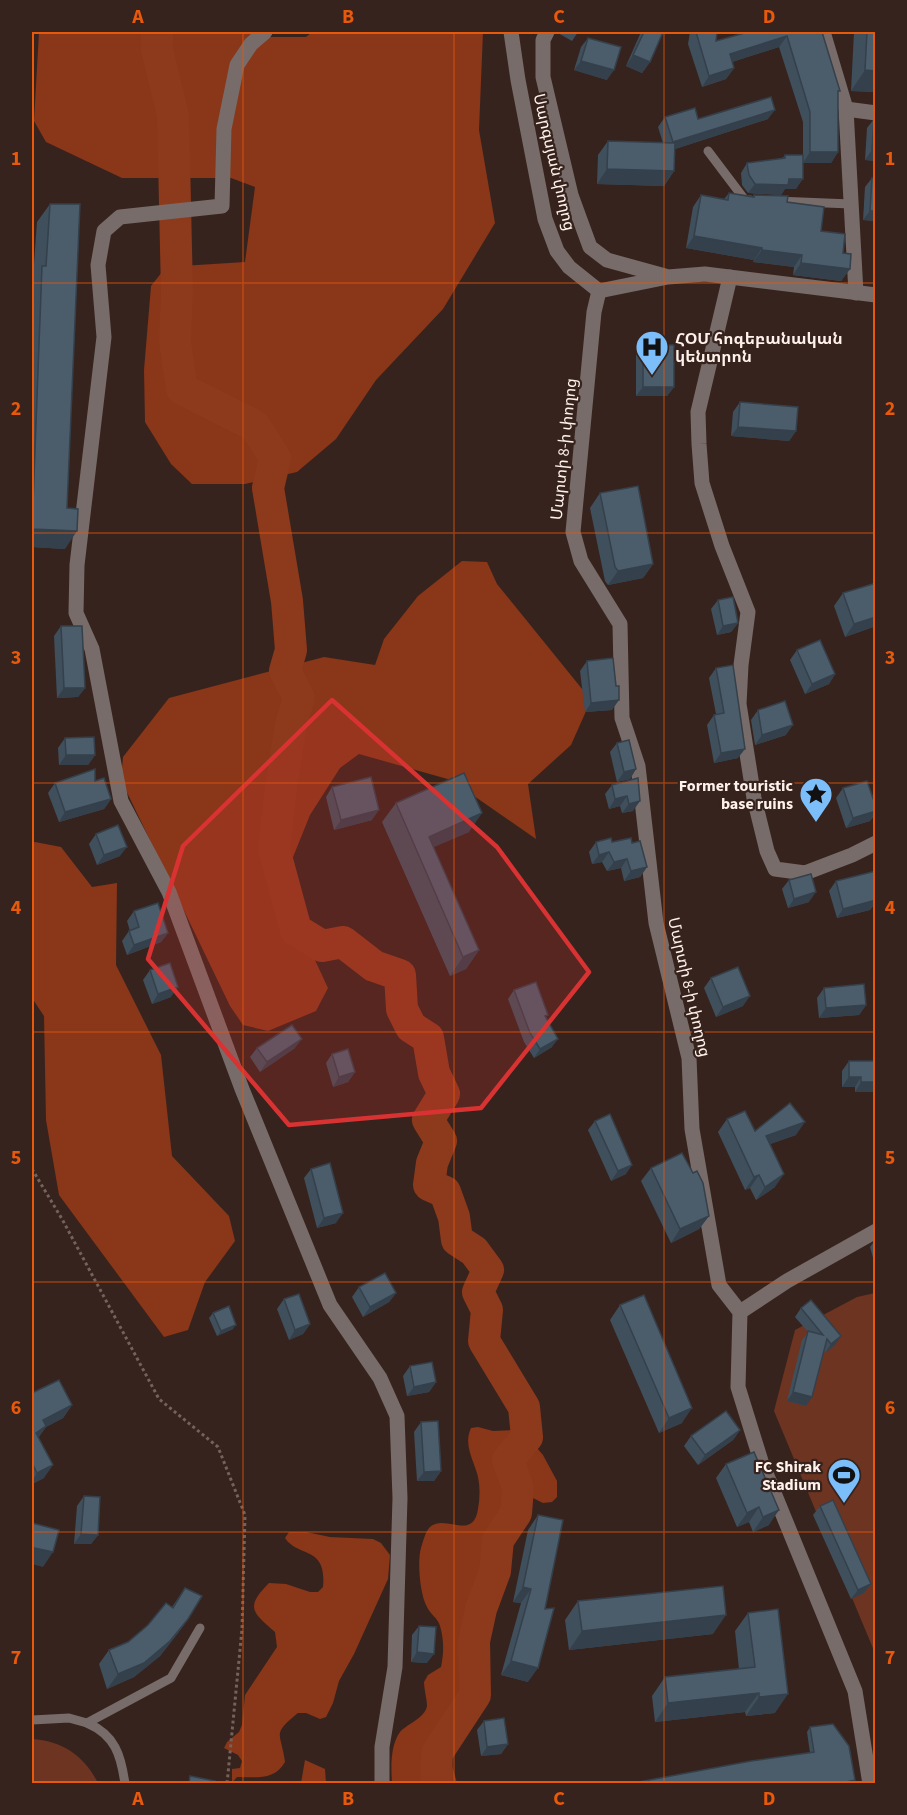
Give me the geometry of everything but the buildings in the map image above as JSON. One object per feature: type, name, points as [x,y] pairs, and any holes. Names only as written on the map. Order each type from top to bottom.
[{"type":"street","points":[[265,32],[251,44],[237,65],[224,129],[222,206],[120,217],[104,231],[98,265],[104,337],[77,565],[76,613],[92,649],[121,801],[170,892],[242,1089],[330,1305],[380,1378],[397,1416],[400,1498],[395,1667],[382,1748],[382,1784]]},
{"type":"street","name":"Սարգսյան փողոց","points":[[511,32],[545,219],[557,251],[569,267],[599,291]]},
{"type":"street","points":[[547,32],[543,40],[543,77],[571,195],[590,247],[606,260],[668,277]]},
{"type":"street","points":[[823,32],[846,109],[856,293]]},
{"type":"street","points":[[846,109],[876,113]]},
{"type":"street","points":[[599,291],[668,277],[705,274],[876,296]]},
{"type":"street","points":[[730,277],[698,412],[699,444],[702,483],[722,546],[748,612],[741,665],[739,704],[754,798],[767,851],[775,869],[805,873],[876,843]]},
{"type":"street","name":"Մարտի 8-ի փողոց","points":[[599,291],[594,312],[573,532],[581,561],[620,624],[622,718],[638,766],[656,922],[689,1058],[692,1129],[719,1285],[740,1312]]},
{"type":"street","points":[[870,1784],[855,1691],[761,1461],[738,1387],[740,1312],[787,1281],[876,1232]]},
{"type":"lane","points":[[708,151],[746,200],[757,200]]},
{"type":"lane","points":[[769,201],[851,204]]},
{"type":"lane","points":[[87,1723],[171,1678],[200,1628]]},
{"type":"lane","points":[[32,1720],[69,1718],[101,1729],[113,1743],[122,1762],[125,1784]]},
{"type":"path","points":[[32,1169],[62,1219],[159,1399],[218,1447],[245,1515],[242,1629],[227,1784]]},
{"type":"highlighted area","points":[[332,700],[497,847],[589,972],[481,1108],[289,1125],[148,959],[183,846]]},
{"type":"shaded area","points":[[39,32],[254,32],[261,37],[306,37],[312,32],[483,32],[479,130],[495,223],[443,309],[376,380],[336,439],[297,472],[245,484],[192,484],[171,464],[145,422],[144,370],[151,286],[166,267],[245,262],[255,187],[231,178],[122,178],[46,142],[34,121]]},
{"type":"shaded area","points":[[462,561],[487,562],[497,584],[591,700],[571,745],[528,784],[536,839],[451,780],[359,754],[340,768],[310,815],[281,887],[328,988],[316,1011],[268,1031],[243,1025],[230,1006],[121,780],[123,757],[169,698],[324,657],[375,665],[384,639],[418,596]]},
{"type":"shaded area","points":[[32,843],[61,847],[92,887],[117,883],[116,965],[161,1055],[172,1156],[229,1216],[235,1241],[205,1282],[188,1330],[164,1337],[59,1195],[46,1120],[44,1016],[32,998]]},
{"type":"shaded area","name":"FC Shirak Stadium","points":[[875,1293],[875,1653],[774,1411],[795,1330],[857,1297]]},
{"type":"shaded area","points":[[478,1427],[493,1431],[516,1430],[524,1433],[543,1455],[557,1481],[557,1497],[552,1502],[543,1503],[529,1496],[521,1496],[515,1501],[504,1532],[498,1540],[481,1609],[482,1677],[462,1717],[456,1724],[450,1746],[451,1762],[457,1783],[392,1783],[394,1744],[400,1732],[426,1710],[424,1682],[428,1675],[441,1667],[443,1657],[440,1626],[428,1609],[421,1586],[419,1569],[421,1548],[430,1527],[443,1523],[465,1526],[475,1519],[479,1505],[479,1485],[468,1440],[471,1428]]},
{"type":"shaded area","points":[[289,1532],[373,1539],[381,1543],[390,1555],[388,1579],[354,1654],[339,1681],[333,1703],[326,1717],[320,1719],[306,1713],[298,1713],[281,1730],[280,1739],[285,1762],[281,1768],[264,1777],[237,1777],[232,1783],[232,1769],[240,1768],[242,1761],[238,1755],[224,1748],[227,1742],[239,1732],[242,1725],[245,1695],[277,1647],[275,1632],[257,1614],[254,1604],[261,1591],[269,1583],[286,1584],[310,1592],[318,1592],[323,1587],[321,1564],[316,1558],[297,1548],[285,1538]]},
{"type":"shaded area","points":[[32,1739],[53,1743],[71,1752],[86,1765],[98,1783],[32,1783]]},
{"type":"shaded area","points":[[305,1760],[325,1769],[326,1783],[301,1783]]},
{"type":"waterway","points":[[157,32],[157,50],[173,115],[177,292],[175,342],[182,389],[255,426],[275,458],[268,488],[287,601],[291,650],[285,671],[299,698],[291,724],[274,849],[296,930],[322,946],[343,942],[374,966],[400,975],[402,1009],[411,1027],[428,1038],[434,1073],[444,1094],[428,1120],[441,1141],[432,1163],[429,1185],[445,1192],[454,1217],[457,1240],[474,1251],[488,1270],[478,1292],[487,1310],[484,1341],[524,1407],[527,1437],[508,1460],[518,1488],[516,1513],[498,1540],[495,1571],[481,1609],[474,1641],[475,1695],[437,1753],[436,1784]]},
{"type":"place","name":"ՀՕՄ հոգեբանական կենտրոն","points":[[652,376]]},
{"type":"place","name":"Former touristic base ruins","points":[[816,823]]},
{"type":"place","name":"FC Shirak Stadium","points":[[844,1504]]}]
